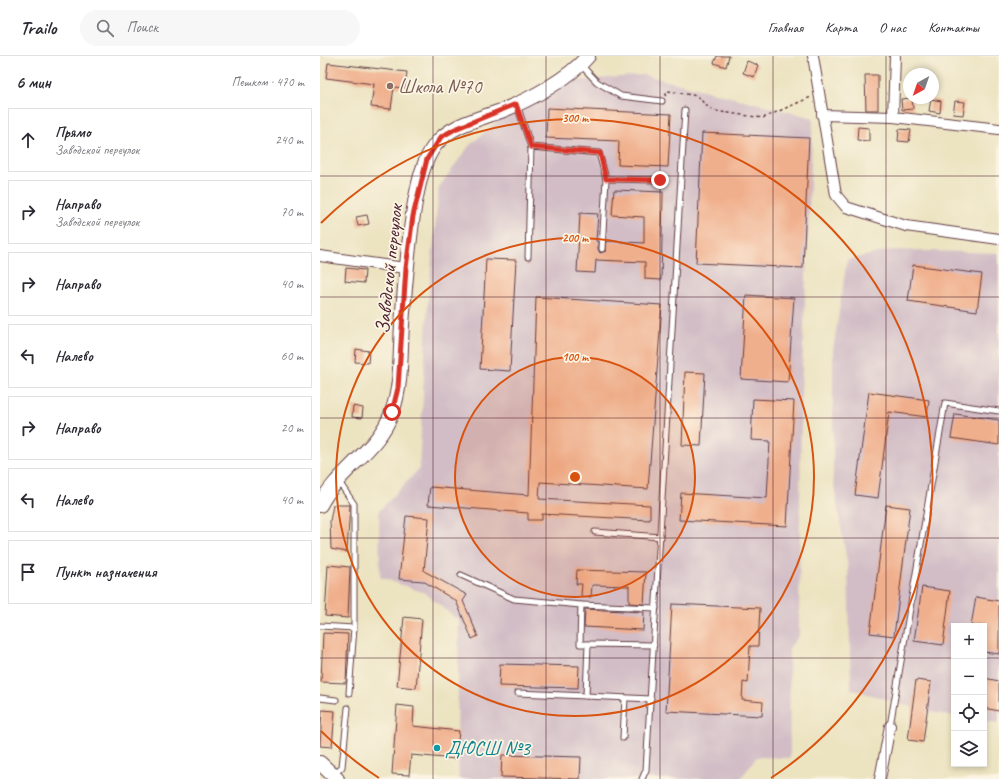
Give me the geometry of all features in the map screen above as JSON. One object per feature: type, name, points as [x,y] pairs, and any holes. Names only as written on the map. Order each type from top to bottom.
[{"type":"main road","name":"Заводской переулок","points":[[321,503],[338,481],[376,439],[386,426],[392,412],[398,388],[406,268],[417,192],[423,169],[431,150],[441,137],[455,129],[516,104],[558,81],[584,60]]},
{"type":"main road","points":[[320,763],[335,777]]},
{"type":"street","points":[[813,56],[818,94],[836,195],[846,207],[906,226],[999,239]]},
{"type":"street","points":[[893,117],[895,56]]},
{"type":"street","points":[[822,115],[893,117],[999,129]]},
{"type":"street","points":[[320,256],[406,268]]},
{"type":"street","points":[[880,779],[890,726]]},
{"type":"lane","points":[[584,60],[597,82],[621,96],[662,101]]},
{"type":"lane","points":[[516,104],[531,147],[528,257]]},
{"type":"lane","points":[[642,779],[646,770],[651,699],[685,110]]},
{"type":"lane","points":[[531,147],[600,153],[606,179],[602,249]]},
{"type":"lane","points":[[606,179],[660,180]]},
{"type":"lane","points":[[890,726],[945,404],[999,411]]},
{"type":"lane","points":[[338,481],[354,504],[354,628],[349,693]]},
{"type":"lane","points":[[595,532],[661,537]]},
{"type":"lane","points":[[461,575],[514,599],[581,605],[656,608]]},
{"type":"lane","points":[[581,605],[580,644],[654,645]]},
{"type":"lane","points":[[320,626],[354,628]]},
{"type":"lane","points":[[586,696],[588,644]]},
{"type":"lane","points":[[518,693],[651,699]]},
{"type":"lane","points":[[320,698],[336,700]]},
{"type":"lane","points":[[623,738],[625,698]]},
{"type":"lane","points":[[335,777],[342,767],[348,708]]},
{"type":"path","points":[[662,101],[668,91],[698,96],[705,105],[714,111],[763,118],[818,94]]},
{"type":"shaded area","points":[[644,75],[813,118],[801,392],[799,636],[789,648],[790,758],[757,757],[740,779],[459,779],[457,743],[459,621],[425,593],[380,577],[379,511],[419,469],[428,300],[439,187],[469,146],[539,84]]},
{"type":"shaded area","points":[[891,250],[999,253],[999,723],[987,721],[987,623],[951,623],[951,716],[929,712],[851,689],[848,567],[833,480],[833,350],[847,260]]},
{"type":"building","points":[[717,56],[729,56],[726,67],[714,63]]},
{"type":"building","points":[[747,61],[758,65],[754,77],[743,73]]},
{"type":"building","name":"Школа №70","points":[[328,63],[407,72],[405,88],[394,87],[391,109],[371,107],[374,84],[326,78]]},
{"type":"building","points":[[865,75],[878,75],[878,110],[866,110]]},
{"type":"building","points":[[901,99],[903,99],[903,104],[913,104],[913,109],[902,110]]},
{"type":"building","points":[[939,101],[941,101],[940,113],[929,111],[930,104],[939,104]]},
{"type":"building","points":[[955,101],[965,102],[963,115],[953,114]]},
{"type":"building","points":[[547,108],[671,114],[668,167],[618,165],[619,141],[546,138]]},
{"type":"building","points":[[858,127],[869,128],[869,141],[857,140]]},
{"type":"building","points":[[899,129],[911,130],[909,142],[898,141]]},
{"type":"building","points":[[702,133],[809,138],[803,268],[696,263]]},
{"type":"building","points":[[614,190],[663,192],[661,280],[645,279],[645,262],[596,260],[595,273],[577,272],[580,213],[598,214],[596,241],[598,241],[598,249],[600,253],[606,251],[606,241],[644,243],[644,217],[612,215]]},
{"type":"building","points":[[367,215],[369,224],[358,226],[356,217]]},
{"type":"building","points":[[486,259],[516,260],[510,371],[480,369]]},
{"type":"building","points":[[913,265],[982,274],[977,311],[908,301]]},
{"type":"building","points":[[346,268],[365,270],[364,283],[345,281]]},
{"type":"building","points":[[746,295],[794,298],[788,382],[741,379]]},
{"type":"building","points":[[536,297],[662,305],[648,489],[540,482],[539,499],[650,505],[650,520],[542,514],[542,520],[528,520],[528,513],[428,505],[430,487],[529,495]]},
{"type":"building","points":[[356,349],[369,351],[368,363],[355,362]]},
{"type":"building","points":[[685,372],[705,373],[701,446],[682,445]]},
{"type":"building","points":[[869,392],[929,400],[927,417],[889,412],[878,498],[855,495]]},
{"type":"building","points":[[753,399],[794,401],[787,526],[679,520],[681,493],[767,498],[770,441],[751,440]]},
{"type":"building","points":[[353,406],[363,408],[362,418],[352,417]]},
{"type":"building","points":[[955,414],[999,420],[999,445],[951,438]]},
{"type":"building","points":[[333,505],[350,505],[347,552],[331,549],[330,521]]},
{"type":"building","points":[[886,505],[910,508],[894,636],[870,633]]},
{"type":"building","points":[[406,516],[429,518],[424,571],[467,595],[463,601],[478,636],[472,639],[456,601],[423,581],[399,579]]},
{"type":"building","points":[[328,565],[350,567],[348,618],[325,616]]},
{"type":"building","points":[[577,570],[646,572],[644,604],[629,603],[629,586],[592,585],[591,597],[581,596],[582,584],[576,584]]},
{"type":"building","points":[[922,587],[950,591],[943,645],[914,641]]},
{"type":"building","points":[[976,597],[999,601],[999,654],[987,652],[987,623],[972,623]]},
{"type":"building","points":[[672,604],[760,608],[758,646],[750,646],[748,683],[743,682],[742,700],[763,702],[762,716],[666,711]]},
{"type":"building","points":[[585,609],[644,612],[643,630],[584,627]]},
{"type":"building","points":[[404,617],[422,619],[416,688],[397,686]]},
{"type":"building","points":[[323,633],[348,634],[346,683],[321,682]]},
{"type":"building","points":[[500,664],[579,666],[578,688],[499,686]]},
{"type":"building","points":[[987,679],[999,681],[999,711],[987,709]]},
{"type":"building","points":[[916,680],[931,682],[923,742],[908,740]]},
{"type":"building","points":[[397,705],[414,707],[413,726],[459,731],[456,759],[411,755],[409,775],[392,774]]},
{"type":"building","points":[[322,710],[335,711],[332,747],[320,746]]},
{"type":"building","points":[[502,755],[581,757],[580,779],[501,777]]},
{"type":"place","name":"Школа №70","points":[[390,86]]},
{"type":"place","name":"ДЮСШ №3","points":[[437,748]]},
{"type":"route","points":[[392,412],[398,388],[406,268],[417,192],[427,159],[431,150],[441,137],[455,129],[516,104],[531,147],[600,153],[606,179],[660,180]]}]
